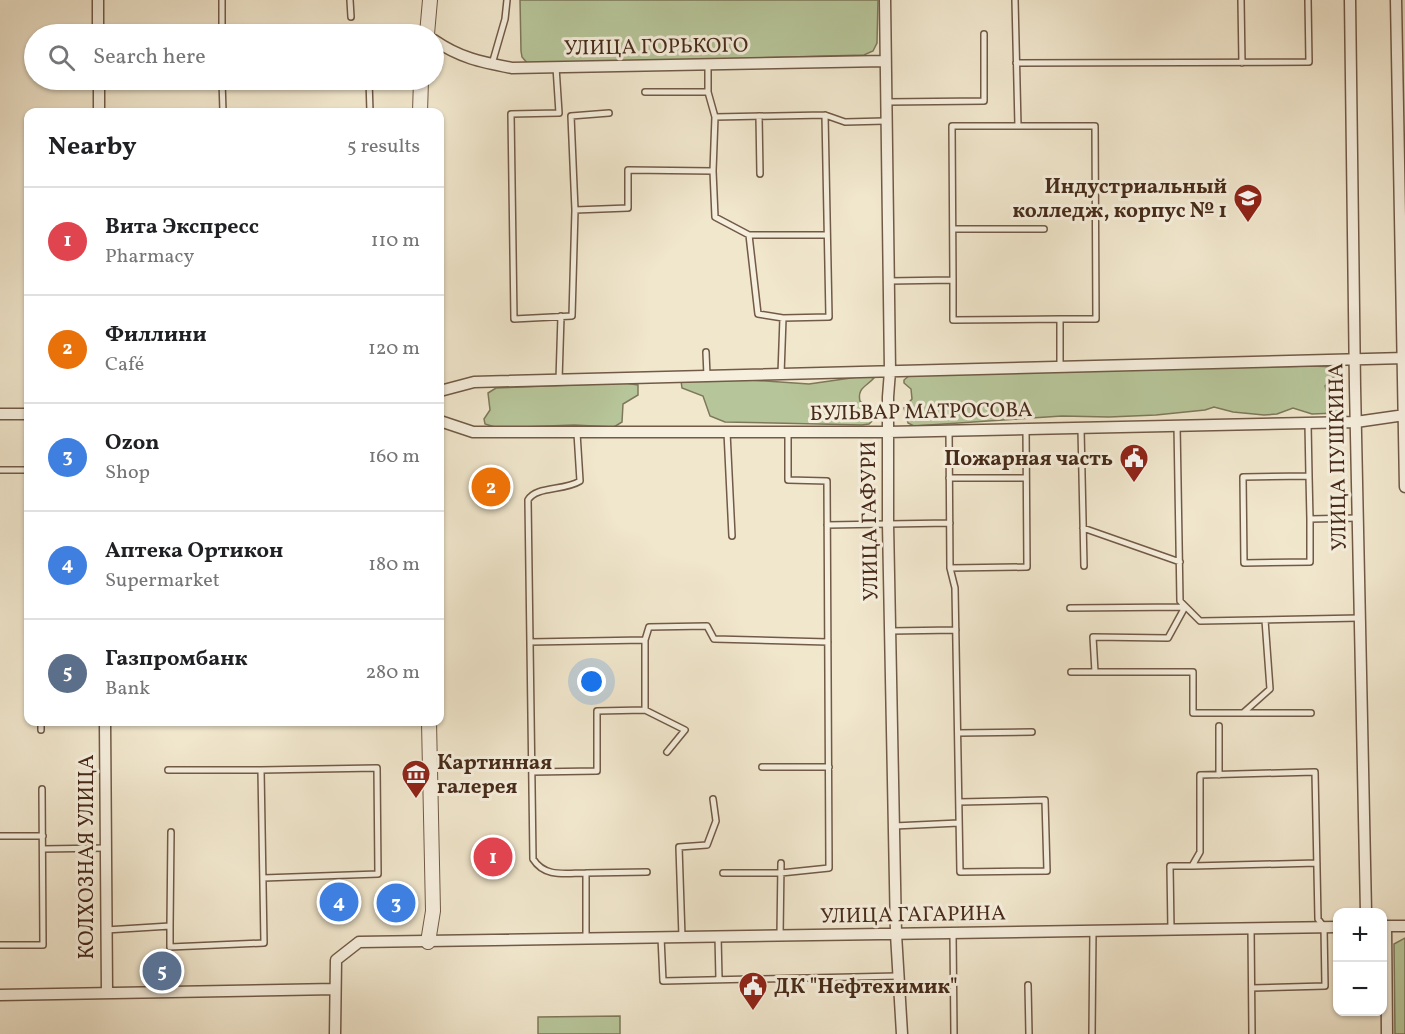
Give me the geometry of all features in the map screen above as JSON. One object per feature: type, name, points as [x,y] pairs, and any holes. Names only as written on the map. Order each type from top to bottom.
[{"type":"street","points":[[98,0],[98,24]]},
{"type":"street","points":[[428,24],[430,0]]},
{"type":"street","name":"УЛИЦА ГАФУРИ","points":[[885,0],[890,371],[888,524],[896,934],[902,1034]]},
{"type":"street","name":"УЛИЦА ПУШКИНА","points":[[1350,0],[1366,908]]},
{"type":"street","points":[[1396,0],[1401,18],[1405,488]]},
{"type":"street","name":"УЛИЦА ГОРЬКОГО","points":[[444,47],[470,60],[512,68],[885,60]]},
{"type":"street","points":[[99,90],[99,108]]},
{"type":"street","points":[[420,108],[421,90]]},
{"type":"street","name":"БУЛЬВАР МАТРОСОВА","points":[[444,390],[474,382],[1404,358]]},
{"type":"street","points":[[0,414],[24,414]]},
{"type":"street","name":"БУЛЬВАР МАТРОСОВА","points":[[444,422],[473,432],[888,432],[1308,421],[1356,422],[1404,415]]},
{"type":"street","name":"КОЛХОЗНАЯ УЛИЦА","points":[[105,726],[107,993]]},
{"type":"street","points":[[428,942],[433,911],[429,726]]},
{"type":"street","points":[[1387,926],[1405,926]]},
{"type":"street","name":"УЛИЦА ГАГАРИНА","points":[[335,1034],[336,960],[359,942],[1333,927]]},
{"type":"street","points":[[1385,962],[1387,1034]]},
{"type":"street","points":[[0,995],[335,989]]},
{"type":"lane","points":[[222,0],[222,24]]},
{"type":"lane","points":[[350,0],[351,17]]},
{"type":"lane","points":[[492,64],[505,19],[507,0]]},
{"type":"lane","points":[[1015,0],[1018,126]]},
{"type":"lane","points":[[1241,0],[1242,63]]},
{"type":"lane","points":[[1016,63],[1309,62],[1308,0]]},
{"type":"lane","points":[[885,102],[984,101],[984,34]]},
{"type":"lane","points":[[708,64],[708,92],[715,117],[713,171],[715,217],[749,235],[827,235]]},
{"type":"lane","points":[[556,67],[558,112]]},
{"type":"lane","points":[[222,90],[223,108]]},
{"type":"lane","points":[[369,90],[370,108]]},
{"type":"lane","points":[[645,92],[708,92]]},
{"type":"lane","points":[[571,116],[575,210],[572,316],[514,319],[511,114],[558,112],[571,116],[609,113]]},
{"type":"lane","points":[[715,117],[825,115],[845,122],[885,121]]},
{"type":"lane","points":[[749,235],[758,314],[783,318],[829,317],[825,115]]},
{"type":"lane","points":[[759,116],[760,174]]},
{"type":"lane","points":[[952,126],[1018,126],[1095,126],[1096,319],[953,320],[952,126]]},
{"type":"lane","points":[[575,210],[628,208],[628,170],[713,171]]},
{"type":"lane","points":[[952,229],[1044,229]]},
{"type":"lane","points":[[888,280],[953,280]]},
{"type":"lane","points":[[559,380],[561,316]]},
{"type":"lane","points":[[781,374],[783,318]]},
{"type":"lane","points":[[1060,319],[1060,366]]},
{"type":"lane","points":[[706,352],[707,376]]},
{"type":"lane","points":[[1308,421],[1310,519],[1310,562],[1244,563],[1243,477],[1309,476]]},
{"type":"lane","points":[[1178,424],[1180,601],[1185,607],[1200,621],[1360,618]]},
{"type":"lane","points":[[1081,427],[1084,566]]},
{"type":"lane","points":[[950,568],[1027,567],[1026,428]]},
{"type":"lane","points":[[949,430],[950,568],[955,588],[960,872],[1047,871],[1046,800],[959,802]]},
{"type":"lane","points":[[727,432],[732,536]]},
{"type":"lane","points":[[723,873],[781,873],[829,868],[827,481],[788,480],[788,432]]},
{"type":"lane","points":[[577,433],[580,481],[558,489],[538,491],[528,500],[533,859],[539,868],[550,873],[647,872]]},
{"type":"lane","points":[[0,470],[24,470]]},
{"type":"lane","points":[[949,478],[1026,478]]},
{"type":"lane","points":[[1310,519],[1358,518]]},
{"type":"lane","points":[[827,525],[950,523]]},
{"type":"lane","points":[[1083,528],[1180,562]]},
{"type":"lane","points":[[1070,608],[1185,607]]},
{"type":"lane","points":[[1095,672],[1094,637],[1168,638],[1185,607]]},
{"type":"lane","points":[[1244,713],[1270,689],[1265,620]]},
{"type":"lane","points":[[645,710],[645,640],[649,627],[707,626],[714,639],[828,642]]},
{"type":"lane","points":[[890,631],[956,630]]},
{"type":"lane","points":[[530,642],[645,640]]},
{"type":"lane","points":[[1071,672],[1193,672],[1193,713],[1311,713]]},
{"type":"lane","points":[[532,772],[597,771],[597,711],[645,710],[685,729],[668,752]]},
{"type":"lane","points":[[1219,726],[1219,775]]},
{"type":"lane","points":[[958,733],[1032,732]]},
{"type":"lane","points":[[762,767],[829,766]]},
{"type":"lane","points":[[168,770],[377,768],[378,874],[263,878]]},
{"type":"lane","points":[[171,832],[170,947],[264,943],[261,770]]},
{"type":"lane","points":[[1192,866],[1200,852],[1200,775],[1315,772],[1318,919],[1324,927],[1325,987],[1252,988]]},
{"type":"lane","points":[[0,945],[43,945],[42,789]]},
{"type":"lane","points":[[682,937],[679,847],[706,845],[716,821],[713,799]]},
{"type":"lane","points":[[894,826],[959,823]]},
{"type":"lane","points":[[0,836],[42,836]]},
{"type":"lane","points":[[43,849],[106,848]]},
{"type":"lane","points":[[780,935],[781,863]]},
{"type":"lane","points":[[1171,930],[1170,866],[1317,863]]},
{"type":"lane","points":[[586,873],[586,938]]},
{"type":"lane","points":[[106,930],[170,926]]},
{"type":"lane","points":[[1251,928],[1252,1034]]},
{"type":"lane","points":[[1092,1034],[1094,931]]},
{"type":"lane","points":[[953,933],[954,1034]]},
{"type":"lane","points":[[718,936],[719,980]]},
{"type":"lane","points":[[661,937],[663,981],[899,976]]},
{"type":"lane","points":[[1028,985],[1029,1034]]},
{"type":"green space","points":[[520,0],[878,0],[877,43],[873,51],[864,55],[528,64],[522,57],[521,51]]},
{"type":"green space","points":[[1341,367],[1343,371],[1328,381],[1325,386],[1327,393],[1340,405],[1341,410],[1336,413],[1312,414],[1293,408],[1277,414],[1264,415],[1233,412],[1214,407],[1156,415],[1062,416],[914,426],[908,423],[904,408],[912,399],[911,389],[904,383],[910,375]]},
{"type":"green space","points":[[865,376],[874,378],[861,390],[860,401],[875,415],[869,424],[862,425],[725,422],[710,416],[703,396],[682,388],[681,381],[722,378],[809,384]]},
{"type":"green space","points":[[625,383],[638,385],[638,395],[623,404],[622,422],[614,427],[574,425],[498,428],[485,424],[484,419],[490,410],[488,393],[496,388]]},
{"type":"green space","points":[[1405,938],[1405,1034],[1395,1034],[1394,944]]},
{"type":"green space","points":[[620,1016],[620,1034],[538,1034],[538,1017]]},
{"type":"place","name":"Индустриальный колледж, корпус № 1","points":[[1248,224]]},
{"type":"place","name":"Пожарная часть","points":[[1134,484]]},
{"type":"place","name":"Филлини","points":[[491,487]]},
{"type":"place","name":"Картинная галерея","points":[[416,800]]},
{"type":"place","name":"Вита Экспресс","points":[[493,857]]},
{"type":"place","name":"Аптека Ортикон","points":[[339,902]]},
{"type":"place","name":"Ozon","points":[[396,903]]},
{"type":"place","name":"Газпромбанк","points":[[162,971]]},
{"type":"place","name":"ДК \"Нефтехимик\"","points":[[753,1012]]}]
